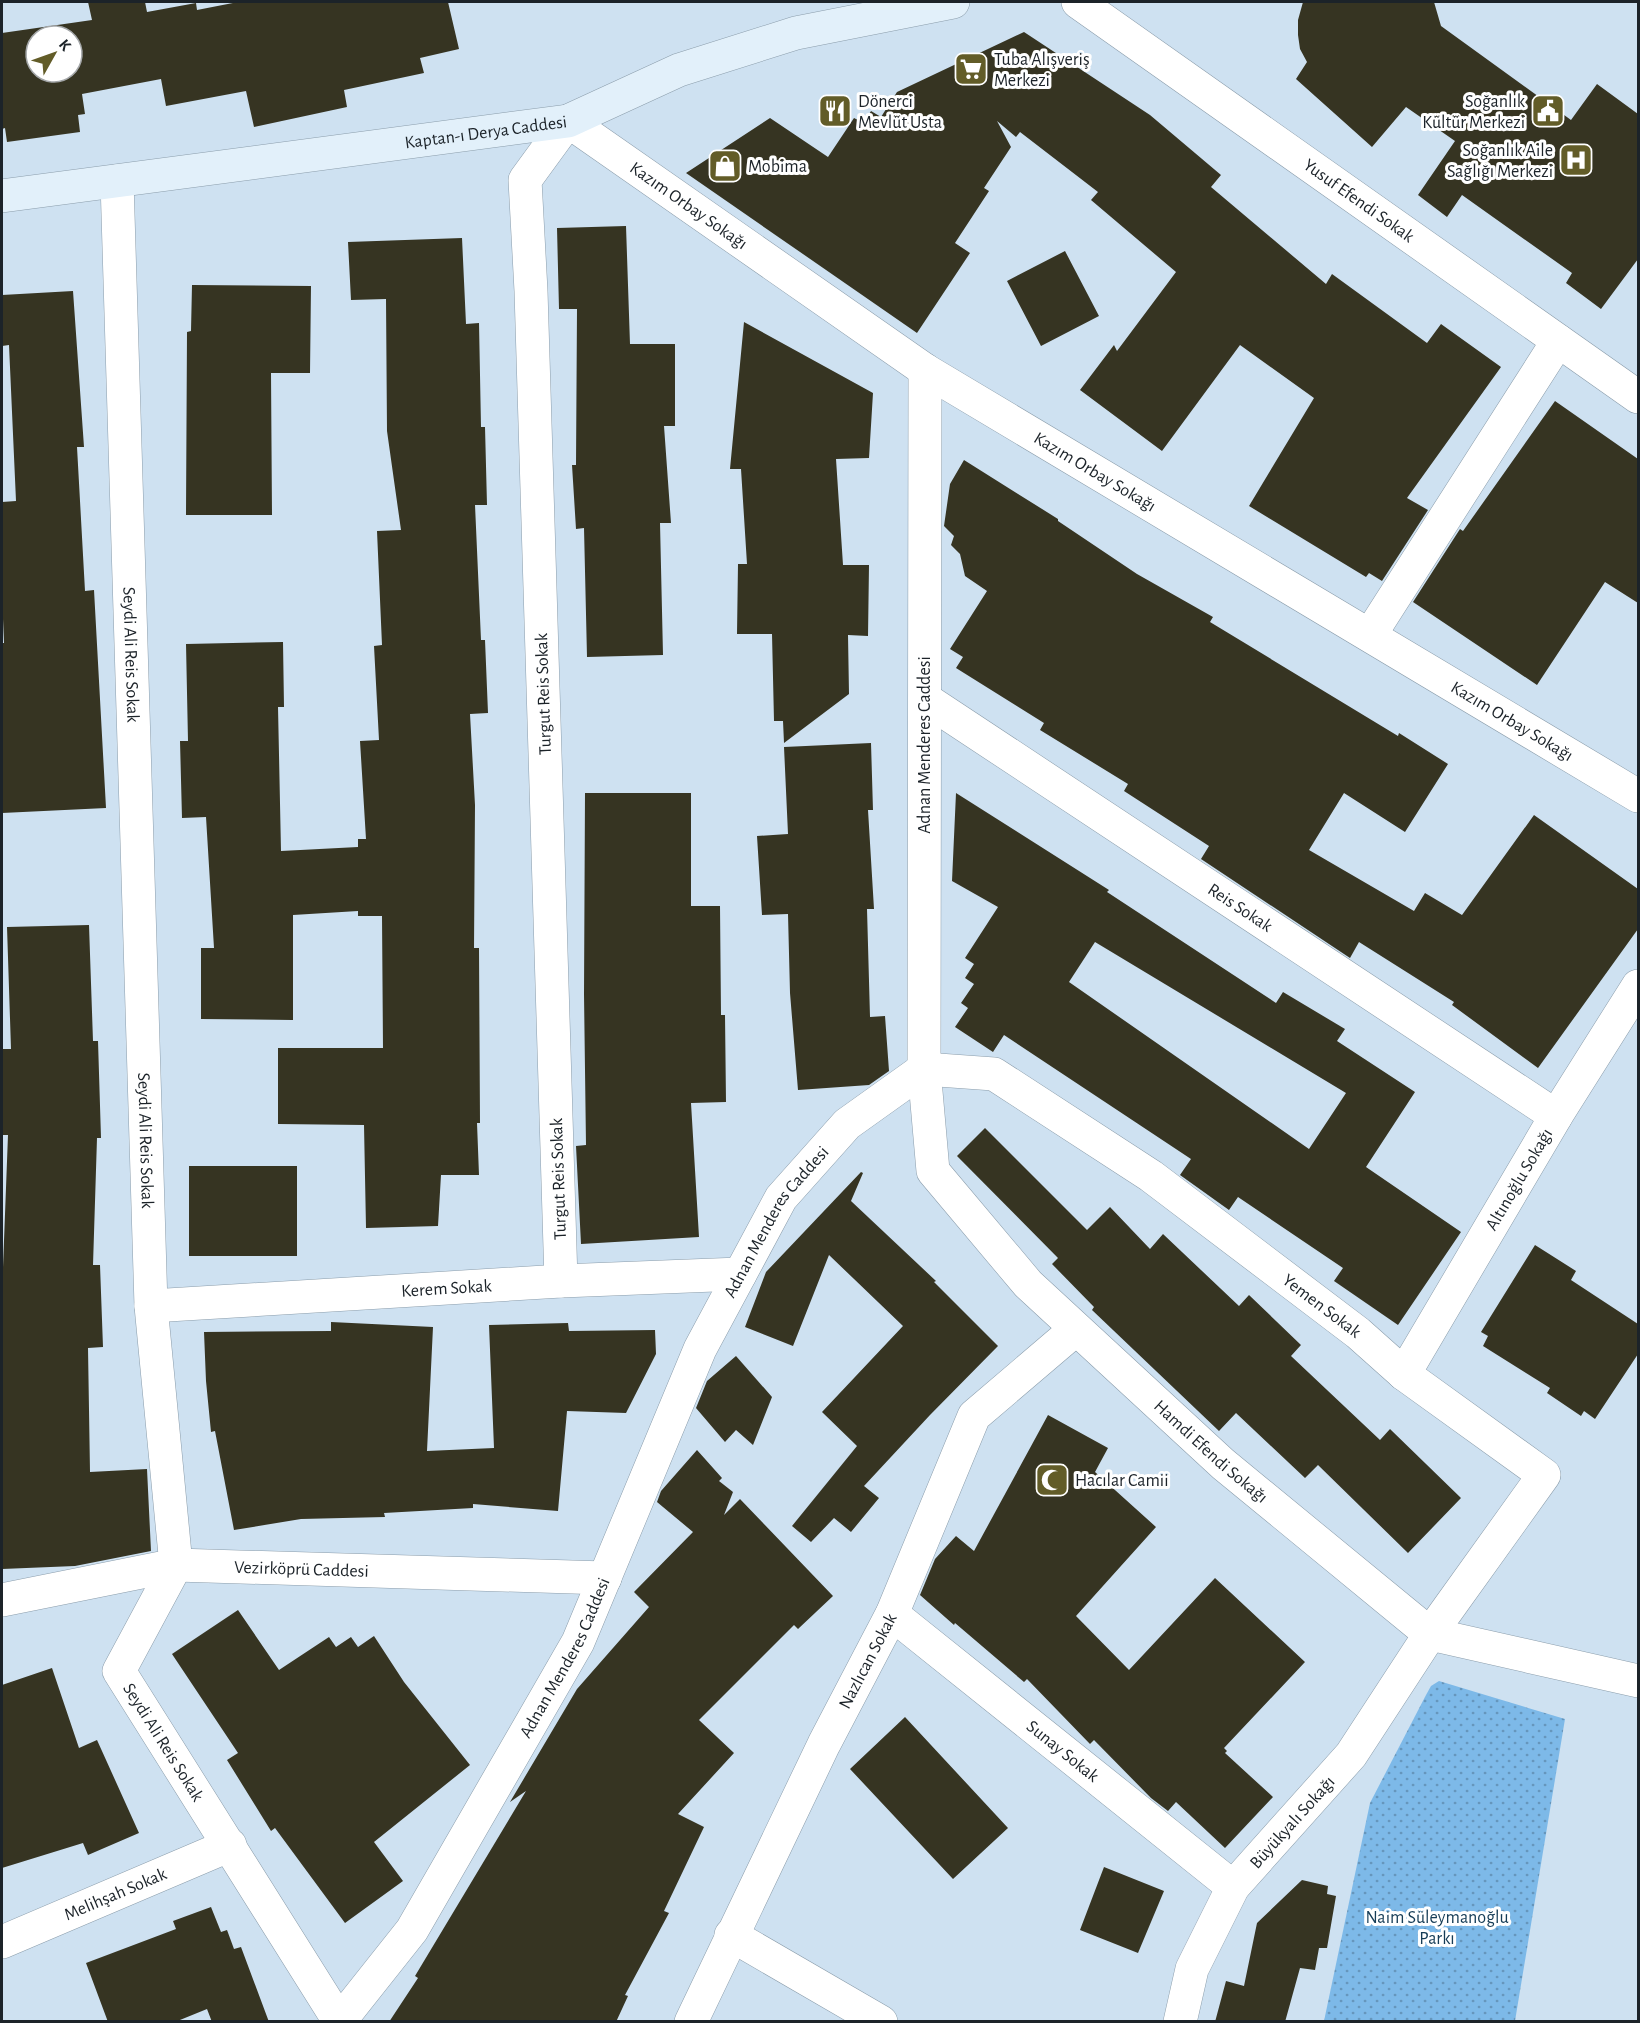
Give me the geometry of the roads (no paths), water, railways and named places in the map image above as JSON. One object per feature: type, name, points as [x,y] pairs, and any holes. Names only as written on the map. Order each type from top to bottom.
[{"type":"street","name":"Kaptan-ı Derya Caddesi","points":[[2,196],[568,120],[680,70],[796,33],[953,2]]},
{"type":"street","name":"Yusuf Efendi Sokak","points":[[1078,2],[1638,398]]},
{"type":"street","name":"Kazım Orbay Sokağı","points":[[568,120],[925,370],[1638,796]]},
{"type":"street","name":"Turgut Reis Sokak","points":[[561,1281],[531,303],[525,180],[568,120]]},
{"type":"street","name":"Seydi Ali Reis Sokak","points":[[117,181],[151,1306],[176,1565],[119,1671],[339,2021]]},
{"type":"street","points":[[1370,635],[1558,341]]},
{"type":"street","name":"Adnan Menderes Caddesi","points":[[339,2021],[412,1930],[578,1642],[700,1349],[781,1198],[846,1124],[924,1069],[925,370]]},
{"type":"street","name":"Reis Sokak","points":[[925,699],[1556,1116]]},
{"type":"street","name":"Altınoğlu Sokağı","points":[[1404,1374],[1556,1116],[1638,986]]},
{"type":"street","name":"Hamdi Efendi Sokağı","points":[[924,1069],[933,1171],[1028,1284],[1223,1464],[1431,1634],[1638,1681]]},
{"type":"street","name":"Yemen Sokak","points":[[924,1069],[994,1074],[1151,1176],[1358,1333],[1404,1374],[1544,1475],[1431,1634]]},
{"type":"street","name":"Kerem Sokak","points":[[151,1306],[561,1281],[740,1274]]},
{"type":"street","name":"Nazlıcan Sokak","points":[[691,2022],[824,1744],[892,1614],[974,1416],[1076,1329]]},
{"type":"street","name":"Vezirköprü Caddesi","points":[[2,1600],[176,1565],[605,1578]]},
{"type":"street","name":"Sunay Sokak","points":[[892,1614],[1233,1887]]},
{"type":"street","name":"Büyükyalı Sokağı","points":[[1180,2022],[1192,1969],[1233,1887],[1351,1755],[1431,1634]]},
{"type":"street","name":"Melihşah Sokak","points":[[2,1942],[230,1845]]},
{"type":"street","points":[[731,1935],[881,2022]]},
{"type":"place","name":"Tuba Alışveriş Merkezi","points":[[971,69]]},
{"type":"place","name":"Dönerci Mevlüt Usta","points":[[835,111]]},
{"type":"place","name":"Soğanlık Kültür Merkezi","points":[[1548,111]]},
{"type":"place","name":"Soğanlık Aile Sağlığı Merkezi","points":[[1576,160]]},
{"type":"place","name":"Mobima","points":[[725,166]]},
{"type":"place","name":"Hacılar Camii","points":[[1052,1480]]},
{"type":"park label","name":"Naim Süleymanoğlu Parkı","points":[[1437,1927]]}]
